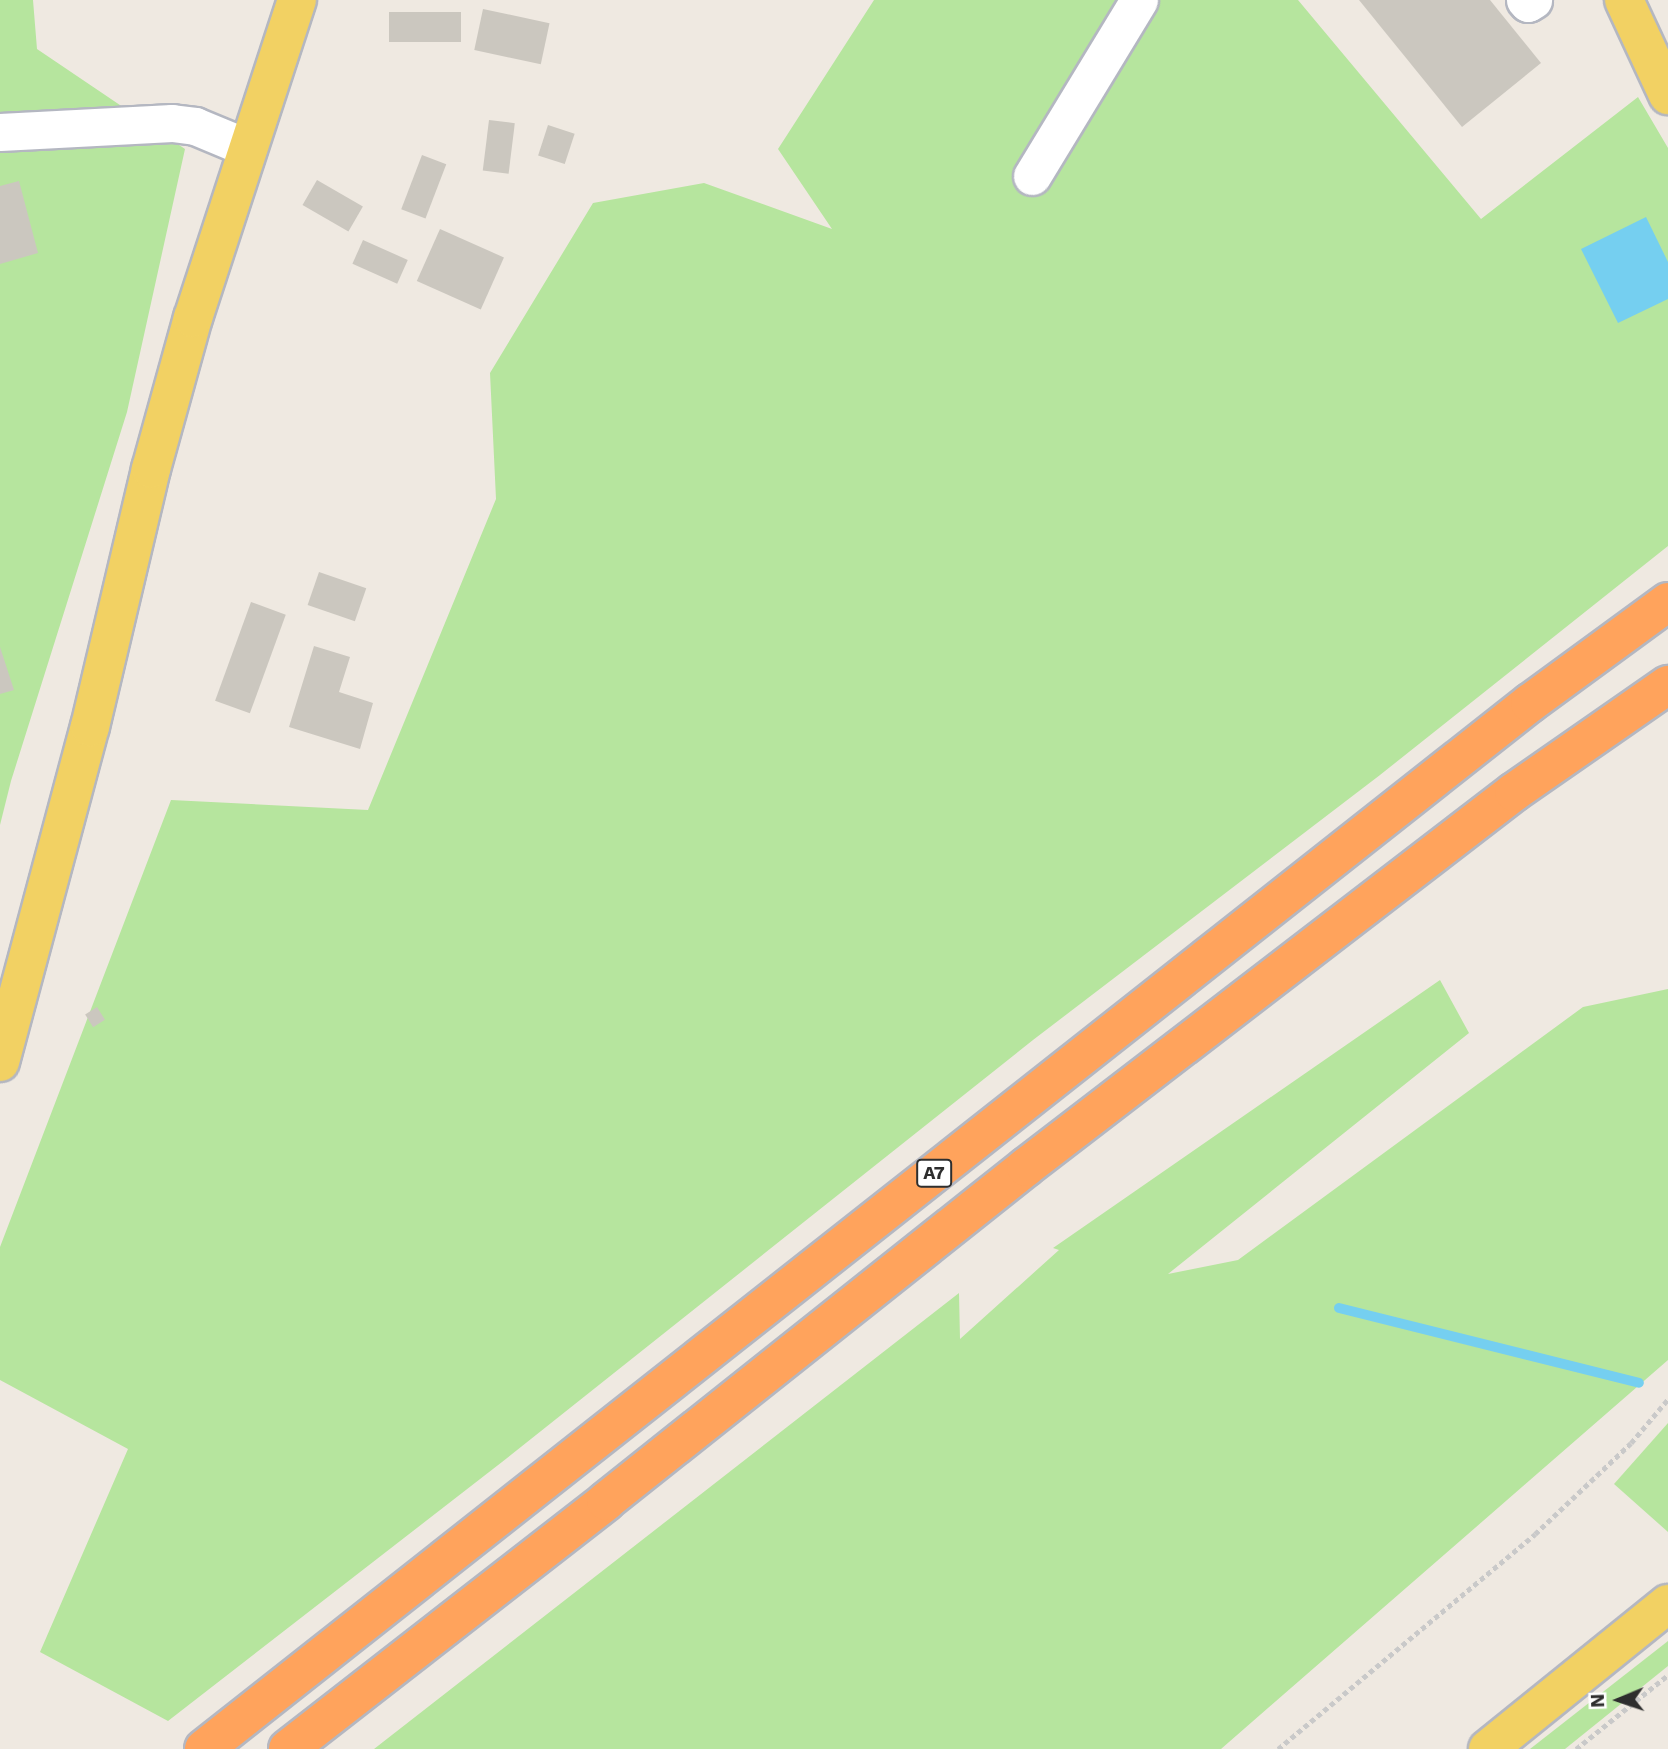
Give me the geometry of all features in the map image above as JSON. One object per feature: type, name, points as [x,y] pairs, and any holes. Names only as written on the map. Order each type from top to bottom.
[{"type":"highway","name":"A7","points":[[204,1749],[1530,703],[1668,602]]},
{"type":"highway","points":[[288,1749],[595,1510],[1026,1167],[1514,792],[1668,685]]},
{"type":"main road","points":[[0,1062],[90,727],[151,469],[193,318],[297,0]]},
{"type":"main road","points":[[1624,0],[1668,95]]},
{"type":"main road","points":[[1488,1749],[1668,1604]]},
{"type":"street","points":[[1032,176],[1139,0]]},
{"type":"street","points":[[1525,0],[1528,3],[1533,0]]},
{"type":"street","points":[[0,132],[172,123],[195,126],[248,148]]},
{"type":"path","points":[[1278,1749],[1535,1534],[1631,1443],[1668,1399]]},
{"type":"path","points":[[1576,1749],[1668,1675]]},
{"type":"green space","points":[[0,0],[33,0],[37,49],[185,149],[127,412],[11,781],[0,825]]},
{"type":"green space","points":[[874,0],[1298,0],[1481,219],[1638,97],[1668,148],[1668,546],[1380,775],[1033,1040],[502,1462],[168,1721],[40,1652],[128,1449],[0,1380],[0,1247],[171,800],[368,810],[496,499],[490,373],[593,203],[704,183],[832,229],[778,149]]},
{"type":"green space","points":[[1440,980],[1469,1033],[1168,1274],[1238,1260],[1583,1007],[1668,989],[1668,1360],[1221,1749],[374,1749],[959,1293],[960,1339],[1059,1250],[1053,1248]]},
{"type":"green space","points":[[1668,1423],[1668,1532],[1614,1484]]},
{"type":"green space","points":[[1668,1641],[1668,1666],[1565,1749],[1530,1749]]},
{"type":"water","points":[[1646,217],[1668,262],[1668,299],[1618,323],[1581,249]]},
{"type":"building","points":[[1359,0],[1490,0],[1541,63],[1462,127]]},
{"type":"building","points":[[483,9],[550,23],[541,64],[474,50]]},
{"type":"building","points":[[389,12],[461,12],[461,42],[389,42]]},
{"type":"building","points":[[489,120],[515,123],[509,174],[483,171]]},
{"type":"building","points":[[548,125],[575,134],[565,164],[538,155]]},
{"type":"building","points":[[422,155],[446,164],[425,218],[401,209]]},
{"type":"building","points":[[317,180],[363,207],[348,232],[302,205]]},
{"type":"building","points":[[19,181],[38,253],[0,264],[0,186]]},
{"type":"building","points":[[440,229],[504,257],[481,310],[417,281]]},
{"type":"building","points":[[363,240],[408,260],[397,284],[352,264]]},
{"type":"building","points":[[319,572],[366,588],[355,621],[308,605]]},
{"type":"building","points":[[251,602],[286,615],[250,713],[215,701]]},
{"type":"building","points":[[314,646],[350,657],[339,692],[373,703],[360,749],[289,727]]},
{"type":"building","points":[[0,647],[14,690],[0,694]]},
{"type":"building","points":[[97,1007],[105,1020],[93,1027],[85,1014]]},
{"type":"waterway","points":[[1339,1308],[1639,1383]]}]
